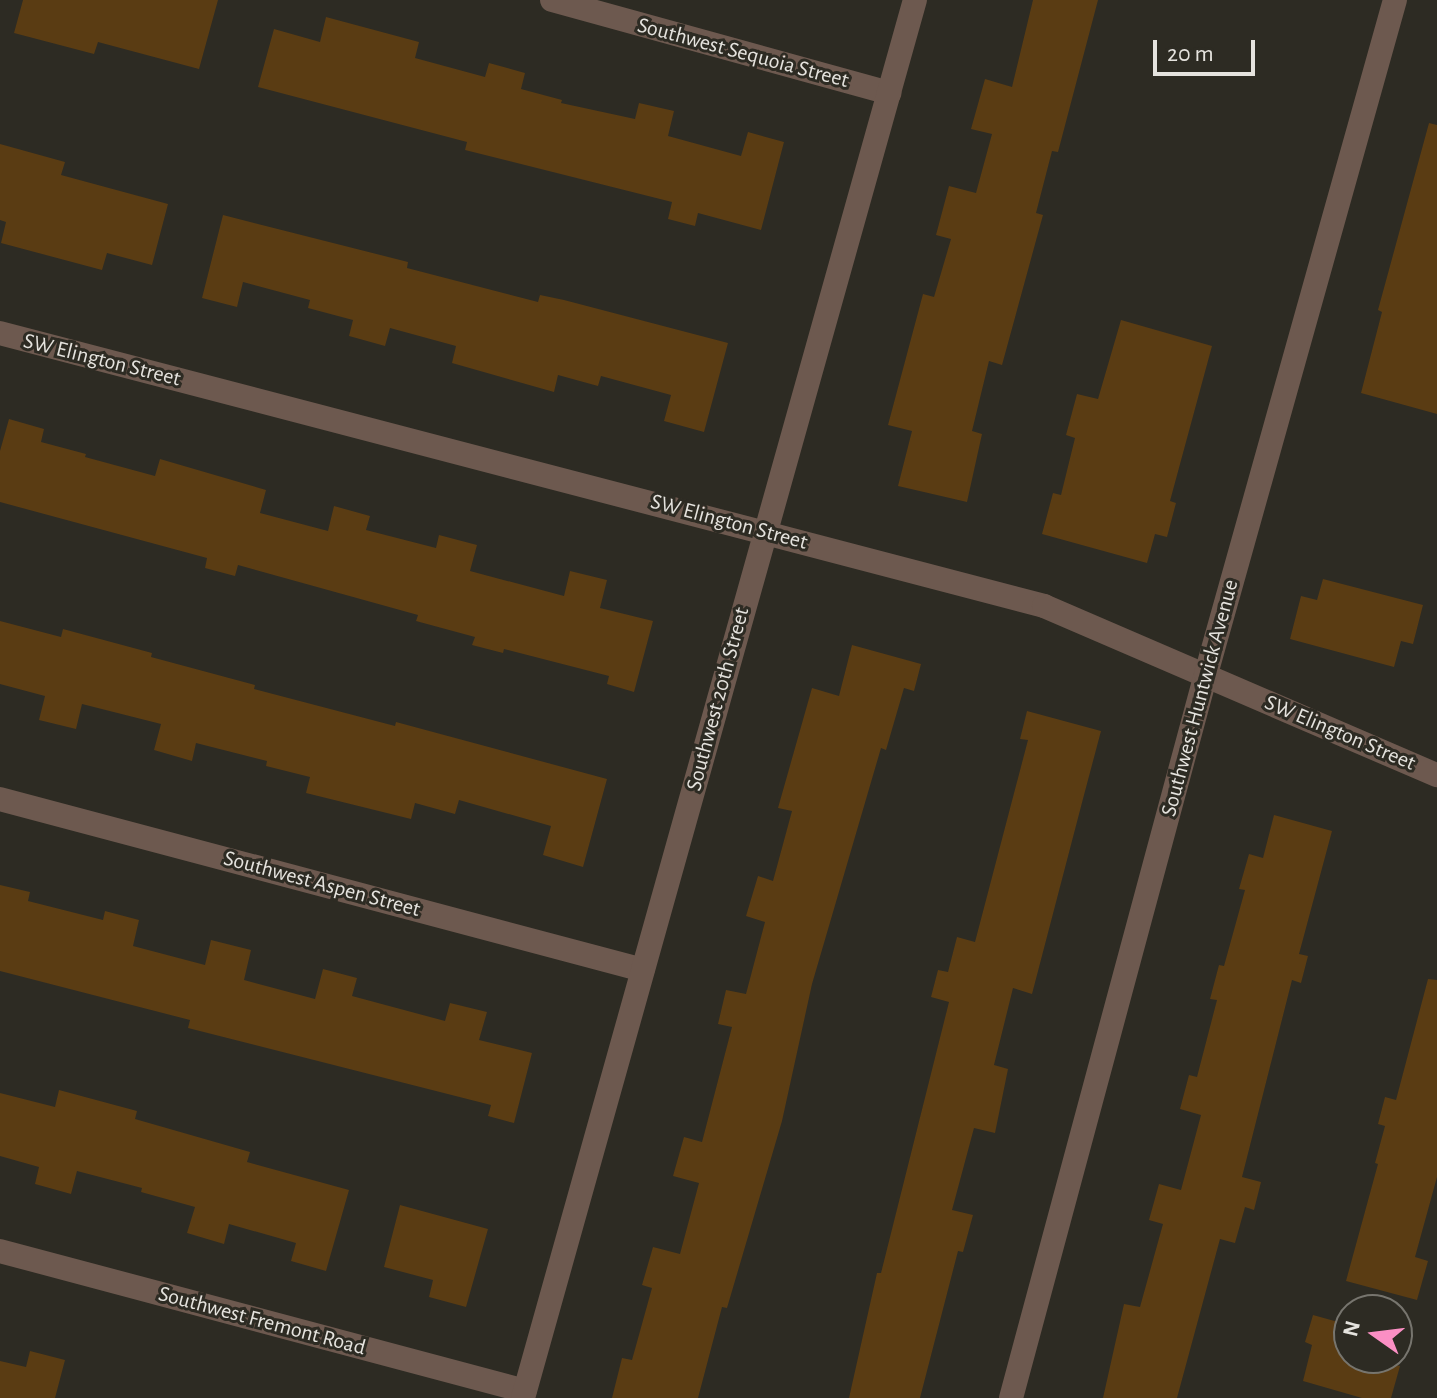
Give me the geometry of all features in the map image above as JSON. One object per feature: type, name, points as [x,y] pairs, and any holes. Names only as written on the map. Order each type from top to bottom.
[{"type":"street","name":"Southwest Sequoia Street","points":[[552,0],[889,93]]},
{"type":"street","name":"Southwest 20th Street","points":[[524,1394],[915,0]]},
{"type":"street","name":"Southwest Huntwick Avenue","points":[[1011,1398],[1206,674],[1395,0]]},
{"type":"street","name":"SW Elington Street","points":[[0,333],[1044,606],[1437,775]]},
{"type":"street","name":"Southwest Aspen Street","points":[[0,799],[643,970]]},
{"type":"street","name":"Southwest Fremont Road","points":[[0,1251],[524,1394]]},
{"type":"building","points":[[23,0],[218,0],[199,69],[98,42],[94,54],[14,33]]},
{"type":"building","points":[[1033,0],[1098,0],[1058,152],[1052,151],[1036,213],[1043,215],[1002,365],[989,361],[972,431],[982,434],[967,502],[898,486],[912,431],[888,425],[923,294],[934,297],[951,239],[936,235],[949,186],[976,193],[992,134],[971,129],[985,79],[1012,87]]},
{"type":"building","points":[[326,17],[419,42],[415,58],[485,77],[489,63],[525,73],[521,89],[562,100],[561,103],[635,119],[639,103],[674,111],[668,136],[741,156],[748,132],[784,142],[761,230],[698,213],[695,226],[668,219],[672,202],[465,150],[467,142],[258,87],[274,29],[320,42]]},
{"type":"building","points":[[1429,123],[1437,125],[1437,414],[1361,393],[1382,312],[1378,310]]},
{"type":"building","points":[[0,144],[65,162],[61,175],[168,204],[152,265],[107,253],[102,270],[1,243],[6,222],[0,220]]},
{"type":"building","points":[[223,215],[408,262],[407,268],[538,302],[540,295],[564,300],[728,343],[704,432],[664,421],[671,395],[601,376],[598,386],[558,375],[554,392],[452,363],[456,346],[390,328],[385,346],[349,336],[353,320],[308,308],[310,300],[243,282],[237,307],[202,298]]},
{"type":"building","points":[[1121,320],[1212,346],[1170,501],[1176,503],[1167,537],[1155,534],[1147,563],[1042,534],[1053,493],[1061,495],[1075,438],[1066,435],[1077,394],[1098,399]]},
{"type":"building","points":[[9,419],[44,429],[41,442],[86,454],[85,457],[155,476],[160,459],[266,490],[260,513],[328,531],[334,506],[370,516],[366,530],[436,548],[439,535],[477,545],[470,571],[564,596],[570,571],[607,580],[600,608],[653,621],[634,692],[607,684],[609,676],[504,649],[503,653],[472,645],[475,637],[416,621],[418,615],[238,565],[235,576],[205,568],[207,558],[0,502],[0,451]]},
{"type":"building","points":[[1323,579],[1423,605],[1413,644],[1401,641],[1394,667],[1290,639],[1301,596],[1317,600]]},
{"type":"building","points":[[0,621],[61,637],[63,629],[255,685],[254,689],[395,726],[396,722],[607,779],[583,867],[543,855],[551,826],[459,800],[455,814],[415,803],[411,819],[306,793],[310,777],[266,766],[267,761],[196,743],[192,761],[154,750],[161,724],[82,704],[76,729],[39,720],[45,696],[0,684]]},
{"type":"building","points":[[852,645],[921,664],[914,691],[904,688],[886,750],[881,748],[812,984],[782,1121],[727,1308],[722,1307],[698,1398],[612,1398],[622,1358],[632,1360],[652,1288],[642,1285],[653,1247],[680,1254],[699,1183],[673,1176],[684,1137],[702,1142],[732,1027],[718,1024],[726,990],[746,994],[765,922],[746,916],[758,876],[773,881],[792,811],[778,808],[812,688],[839,696]]},
{"type":"building","points":[[1027,711],[1101,731],[1032,994],[1013,988],[994,1065],[1008,1069],[995,1133],[974,1128],[952,1210],[973,1215],[963,1252],[958,1251],[920,1398],[849,1398],[877,1273],[881,1273],[949,1002],[931,997],[938,970],[948,972],[957,937],[975,942],[1028,740],[1020,739]]},
{"type":"building","points":[[1274,815],[1332,831],[1299,954],[1308,956],[1301,983],[1292,980],[1242,1177],[1261,1182],[1254,1210],[1245,1207],[1235,1243],[1220,1239],[1177,1398],[1103,1398],[1124,1304],[1140,1307],[1163,1224],[1149,1220],[1159,1184],[1181,1190],[1201,1115],[1180,1109],[1189,1075],[1197,1077],[1217,1000],[1210,999],[1219,965],[1224,966],[1245,890],[1239,889],[1249,854],[1263,858]]},
{"type":"building","points":[[0,885],[30,892],[28,901],[103,920],[105,911],[139,920],[133,946],[205,965],[211,940],[251,950],[244,980],[315,999],[323,969],[357,978],[352,996],[445,1021],[450,1003],[487,1012],[479,1040],[532,1053],[514,1123],[488,1116],[491,1105],[188,1028],[190,1020],[0,971]]},
{"type":"building","points":[[1428,979],[1437,980],[1437,1177],[1415,1257],[1428,1261],[1417,1300],[1413,1299],[1413,1294],[1395,1294],[1346,1281],[1378,1164],[1375,1163],[1385,1126],[1378,1124],[1385,1097],[1396,1100]]},
{"type":"building","points":[[59,1090],[137,1111],[135,1119],[250,1152],[247,1162],[349,1190],[326,1271],[291,1261],[296,1243],[229,1224],[224,1244],[187,1233],[195,1207],[141,1192],[142,1188],[77,1171],[71,1194],[35,1184],[39,1167],[0,1156],[0,1093],[55,1107]]},
{"type":"building","points":[[400,1205],[488,1229],[466,1307],[429,1297],[433,1280],[384,1267]]},
{"type":"building","points":[[1313,1315],[1333,1321],[1333,1374],[1398,1374],[1391,1398],[1362,1398],[1303,1381],[1312,1345],[1305,1342]]},
{"type":"building","points":[[30,1351],[65,1360],[55,1398],[0,1398],[0,1361],[26,1367]]}]
